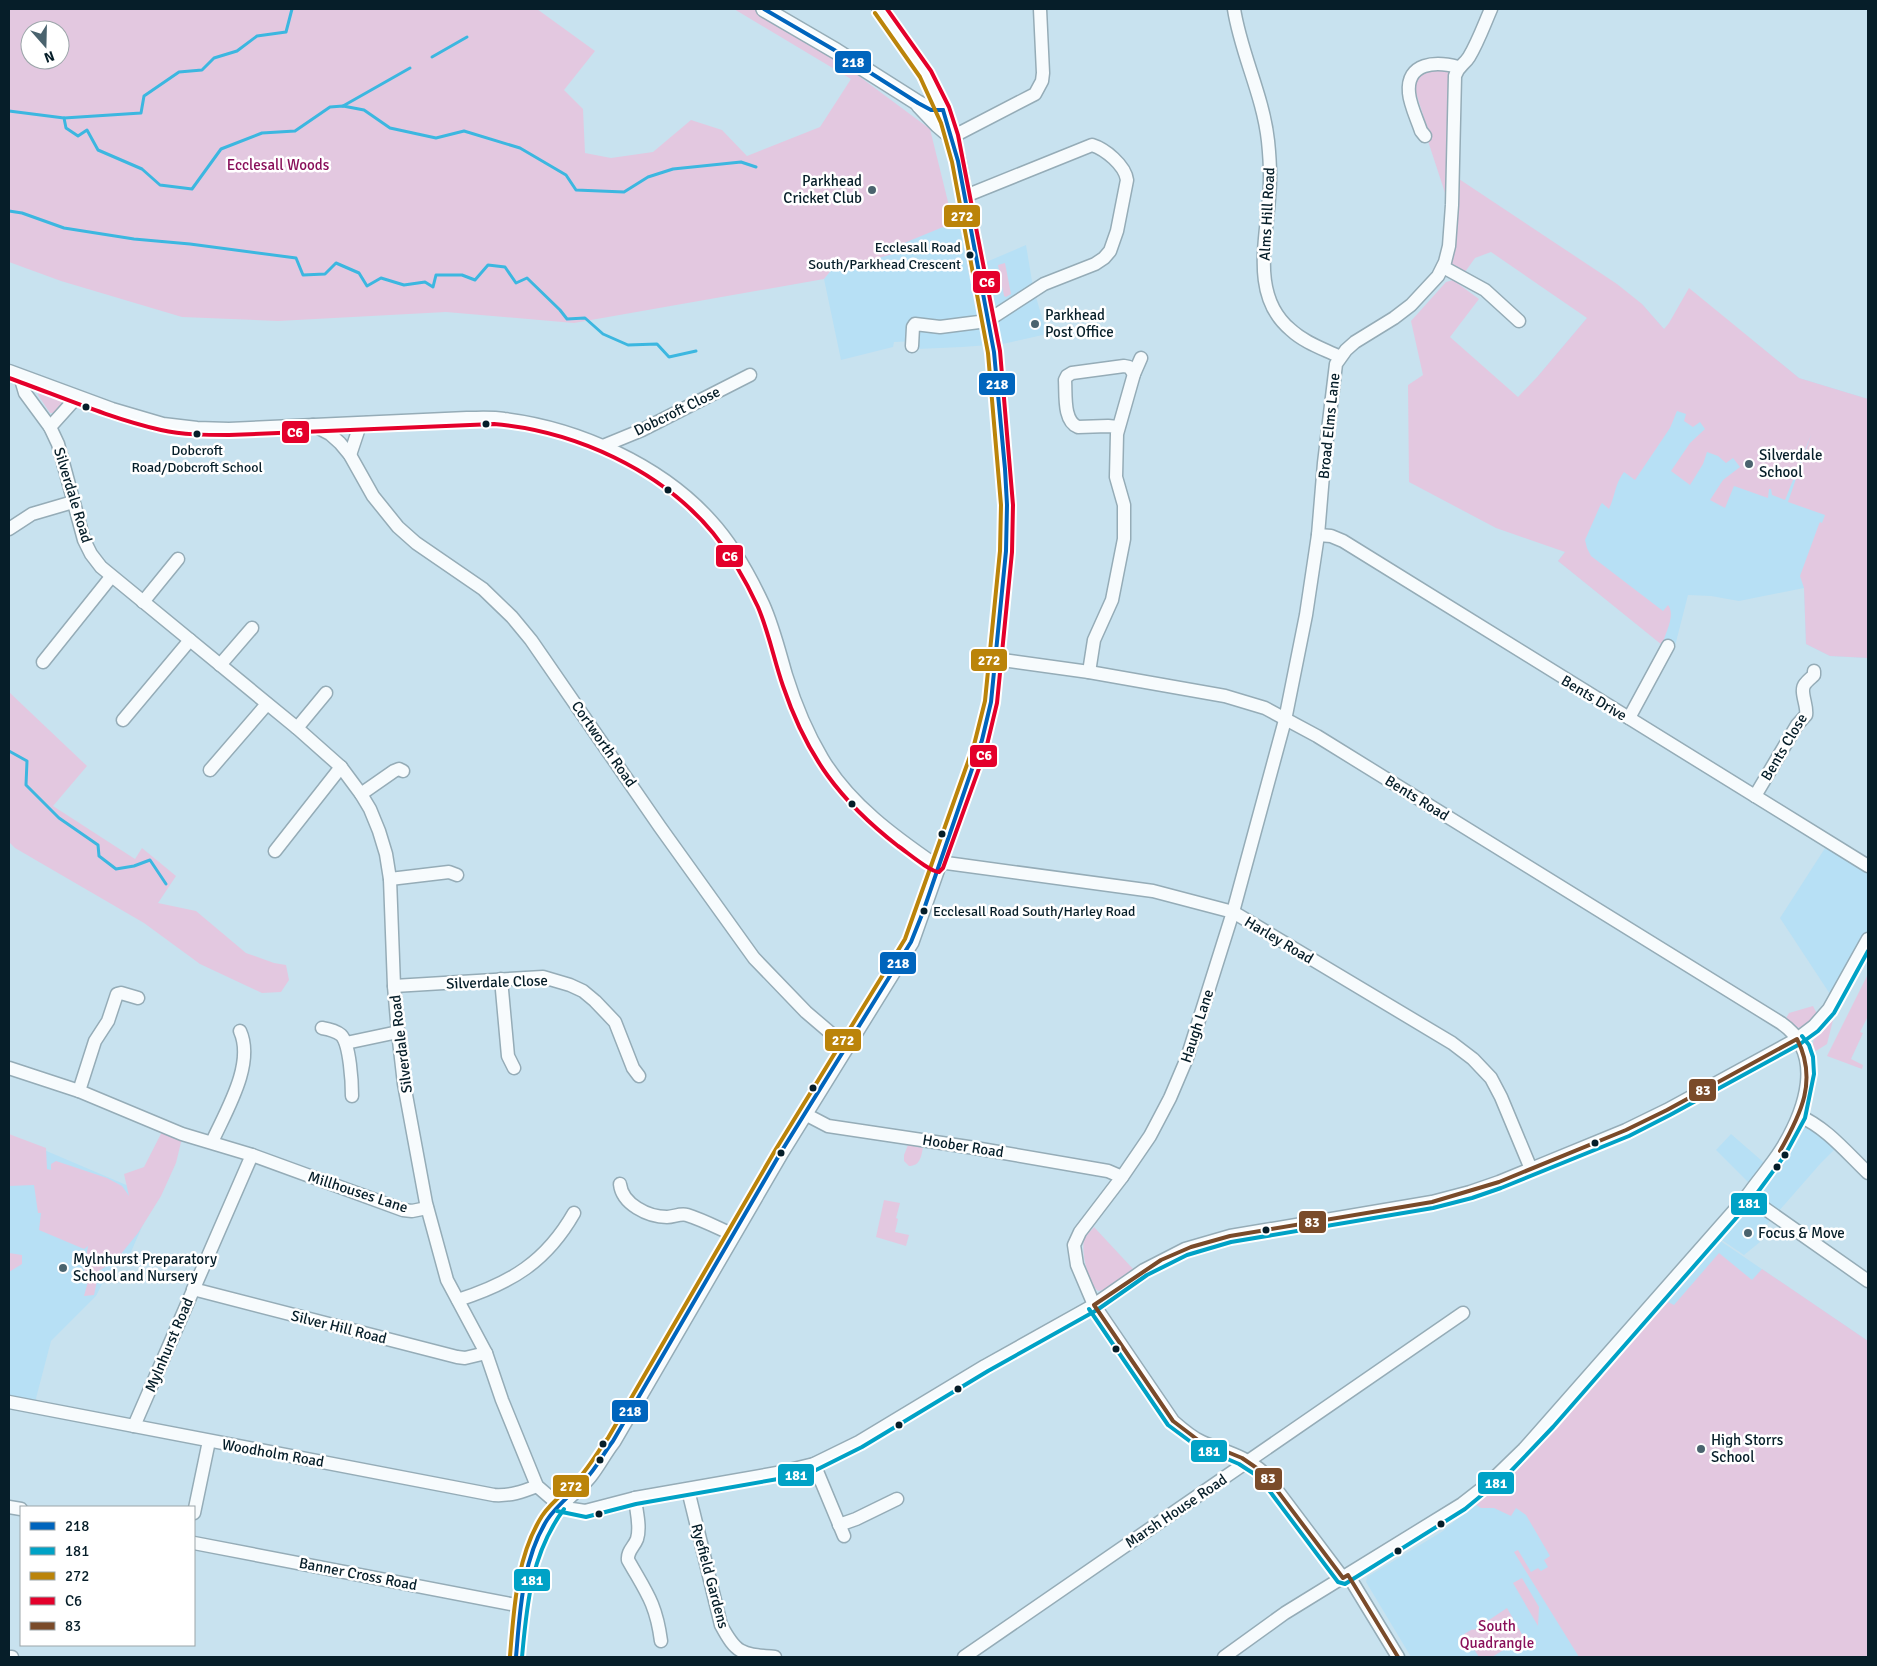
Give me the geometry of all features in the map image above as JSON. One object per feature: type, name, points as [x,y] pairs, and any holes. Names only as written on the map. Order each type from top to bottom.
[{"type":"main road","points":[[764,9],[931,110],[943,110]]},
{"type":"main road","points":[[516,1657],[521,1606],[526,1580],[540,1532],[548,1517],[590,1475],[613,1441],[804,1114],[910,942],[923,912],[980,747],[991,702],[1006,551],[1007,505],[1006,469],[994,352],[952,137],[943,110],[925,74],[880,9]]},
{"type":"main road","points":[[914,100],[924,89],[925,74]]},
{"type":"main road","points":[[914,100],[929,117],[952,137]]},
{"type":"street","points":[[952,137],[1036,94],[1042,81],[1043,73],[1040,9]]},
{"type":"street","name":"Alms Hill Road","points":[[1234,9],[1246,56],[1263,109],[1268,141],[1270,186],[1263,261],[1264,283],[1270,300],[1289,329],[1302,340],[1340,357]]},
{"type":"street","points":[[1425,136],[1421,131],[1409,94],[1409,84],[1413,76],[1424,65],[1445,63],[1458,67],[1467,60],[1477,43],[1491,9]]},
{"type":"street","name":"Broad Elms Lane","points":[[1285,720],[1313,578],[1334,374],[1340,357],[1355,342],[1411,305],[1428,289],[1443,267],[1449,246],[1452,205],[1454,89],[1458,67]]},
{"type":"street","points":[[912,346],[913,327],[915,324],[940,327],[987,321],[1044,284],[1095,264],[1104,258],[1110,251],[1117,230],[1127,180],[1119,165],[1103,150],[1092,145],[963,197]]},
{"type":"street","points":[[1443,267],[1485,290],[1519,321]]},
{"type":"street","points":[[1089,672],[1094,640],[1112,600],[1125,530],[1124,505],[1116,477],[1118,427],[1134,374],[1141,358]]},
{"type":"street","points":[[1118,427],[1078,427],[1073,425],[1068,414],[1065,380],[1072,374],[1124,366],[1129,367],[1134,374]]},
{"type":"street","points":[[15,373],[77,397],[163,424],[229,429],[503,418],[569,433],[604,446],[651,472],[681,494],[710,519],[732,546],[764,605],[798,710],[823,760],[856,802],[890,832],[938,864]]},
{"type":"street","name":"Silverdale Road","points":[[15,373],[25,393],[50,427],[58,444],[84,540],[101,567],[341,767],[361,794],[379,831],[386,854],[390,879],[394,986],[404,1084],[428,1208]]},
{"type":"street","name":"Dobcroft Close","points":[[604,446],[642,430],[750,375]]},
{"type":"street","points":[[50,427],[77,397]]},
{"type":"street","points":[[350,455],[359,428],[367,423]]},
{"type":"street","name":"Cortworth Road","points":[[313,425],[330,434],[340,443],[350,455],[372,496],[398,527],[416,543],[482,588],[512,617],[532,640],[660,827],[754,958],[800,1006],[847,1047]]},
{"type":"street","points":[[9,529],[32,514],[73,502]]},
{"type":"street","name":"Bents Drive","points":[[1318,535],[1331,536],[1343,541],[1868,866]]},
{"type":"street","points":[[143,602],[178,559]]},
{"type":"street","points":[[43,662],[111,576]]},
{"type":"street","points":[[220,665],[252,628]]},
{"type":"street","points":[[123,720],[190,640]]},
{"type":"street","points":[[1629,718],[1668,646]]},
{"type":"street","name":"Bents Road","points":[[995,659],[1089,672],[1225,696],[1265,708],[1317,736],[1781,1023],[1791,1030],[1798,1039]]},
{"type":"street","name":"Bents Close","points":[[1755,796],[1806,715],[1803,689],[1804,685],[1814,675],[1814,671]]},
{"type":"street","points":[[296,728],[326,693]]},
{"type":"street","points":[[210,770],[267,704]]},
{"type":"street","name":"Haugh Lane","points":[[1094,1305],[1077,1265],[1074,1245],[1080,1232],[1122,1177],[1160,1117],[1187,1058],[1233,912],[1285,720]]},
{"type":"street","points":[[275,852],[341,767]]},
{"type":"street","points":[[361,794],[394,771],[399,769],[404,771]]},
{"type":"street","name":"Harley Road","points":[[938,864],[1153,891],[1233,912],[1452,1043],[1473,1059],[1491,1078],[1501,1097],[1531,1169]]},
{"type":"street","points":[[390,879],[449,872],[457,875]]},
{"type":"street","points":[[559,1505],[573,1510],[585,1511],[634,1498],[688,1490],[814,1464],[859,1442],[985,1366],[1094,1305],[1144,1270],[1165,1258],[1205,1242],[1230,1236],[1432,1202],[1470,1192],[1626,1130],[1798,1039],[1814,1026],[1829,1009],[1868,939]]},
{"type":"street","name":"Silverdale Close","points":[[394,986],[543,977],[557,980],[583,991],[606,1011],[615,1022],[639,1076]]},
{"type":"street","points":[[501,979],[508,1056],[514,1068]]},
{"type":"street","points":[[79,1092],[95,1041],[108,1021],[115,998],[121,993],[138,998]]},
{"type":"street","points":[[322,1028],[341,1035],[346,1043],[352,1096]]},
{"type":"street","points":[[212,1142],[243,1070],[244,1040],[240,1031]]},
{"type":"street","points":[[346,1043],[398,1032]]},
{"type":"street","points":[[1224,1657],[1260,1630],[1462,1504],[1506,1467],[1548,1423],[1747,1196],[1780,1151],[1799,1116],[1808,1074],[1807,1059],[1798,1039]]},
{"type":"street","name":"Millhouses Lane","points":[[9,1068],[79,1092],[182,1134],[252,1155],[403,1210],[412,1211],[428,1208],[447,1280],[486,1352],[502,1400],[537,1486],[559,1505]]},
{"type":"street","name":"Hoober Road","points":[[804,1114],[828,1126],[1080,1166],[1108,1171],[1122,1177]]},
{"type":"street","points":[[1799,1116],[1812,1121],[1823,1130],[1868,1173]]},
{"type":"street","name":"Mylnhurst Road","points":[[134,1426],[252,1155]]},
{"type":"street","points":[[620,1184],[621,1192],[632,1205],[656,1216],[668,1217],[684,1214],[734,1235]]},
{"type":"street","points":[[1747,1196],[1868,1281]]},
{"type":"street","points":[[458,1300],[496,1287],[526,1268],[555,1242],[574,1213]]},
{"type":"street","name":"Silver Hill Road","points":[[193,1289],[457,1357],[465,1358],[486,1352]]},
{"type":"street","points":[[1094,1305],[1173,1421],[1200,1441],[1250,1461],[1264,1473],[1345,1576],[1398,1657]]},
{"type":"street","name":"Marsh House Road","points":[[964,1657],[1463,1313]]},
{"type":"street","name":"Woodholm Road","points":[[9,1402],[494,1495],[516,1494],[537,1486]]},
{"type":"street","points":[[195,1508],[209,1441]]},
{"type":"street","points":[[814,1464],[842,1530],[856,1519],[898,1499]]},
{"type":"street","name":"Ryefield Gardens","points":[[688,1490],[721,1625],[739,1655],[775,1657]]},
{"type":"street","points":[[634,1498],[638,1522],[637,1538],[627,1555],[650,1599],[658,1619],[661,1641]]},
{"type":"street","name":"Banner Cross Road","points":[[195,1543],[521,1606]]},
{"type":"shaded area","points":[[966,213],[977,266],[1026,245],[1033,287],[1047,334],[1003,344],[962,347],[917,349],[917,341],[894,342],[893,347],[841,360],[824,279],[837,263],[896,246],[943,226],[952,225],[952,218]]},
{"type":"shaded area","name":"Silverdale School","points":[[1603,299],[1642,304],[1664,329],[1712,308],[1799,378],[1868,399],[1868,658],[1830,656],[1806,644],[1804,588],[1739,601],[1711,596],[1688,595],[1674,650],[1662,644],[1558,561],[1600,506],[1538,376]]},
{"type":"shaded area","points":[[1829,842],[1868,866],[1868,939],[1836,999],[1830,994],[1780,918]]},
{"type":"shaded area","points":[[1799,1116],[1839,1145],[1756,1237],[1760,1242],[1744,1255],[1713,1234],[1753,1187],[1716,1150],[1731,1134],[1769,1167]]},
{"type":"shaded area","name":"Mylnhurst Preparatory School and Nursery","points":[[182,1134],[131,1252],[102,1284],[96,1296],[51,1341],[34,1406],[9,1400],[9,1135],[138,1190]]},
{"type":"shaded area","name":"High Storrs School","points":[[1719,1240],[1868,1341],[1868,1657],[1411,1657],[1366,1582],[1367,1577],[1443,1531],[1514,1471]]},
{"type":"green space","name":"Ecclesall Woods","points":[[9,9],[537,9],[595,51],[564,90],[583,109],[585,153],[611,158],[653,152],[691,120],[722,130],[747,156],[820,127],[851,79],[734,9],[755,9],[813,42],[930,129],[952,218],[952,225],[897,246],[893,254],[867,261],[852,262],[852,260],[837,263],[824,279],[574,323],[446,312],[278,321],[182,317],[61,281],[9,262]]},
{"type":"green space","points":[[1429,68],[1448,69],[1452,76],[1448,202],[1428,141],[1431,139],[1414,87],[1418,75]]},
{"type":"green space","points":[[1459,179],[1617,284],[1642,304],[1664,329],[1689,288],[1799,378],[1868,399],[1868,658],[1830,656],[1806,644],[1804,588],[1800,576],[1819,524],[1820,522],[1822,523],[1825,515],[1788,502],[1811,435],[1785,500],[1772,495],[1771,489],[1769,489],[1768,498],[1734,486],[1725,508],[1710,500],[1723,480],[1740,467],[1733,458],[1726,463],[1718,456],[1707,452],[1703,464],[1690,485],[1671,471],[1690,443],[1705,429],[1700,422],[1693,427],[1684,421],[1686,414],[1677,411],[1670,428],[1635,480],[1624,472],[1618,482],[1609,509],[1602,503],[1585,540],[1587,548],[1591,556],[1663,611],[1668,605],[1671,614],[1662,645],[1558,561],[1565,552],[1496,528],[1409,482],[1408,385],[1423,375],[1411,321],[1446,282],[1453,280],[1479,299],[1450,337],[1518,397],[1587,318],[1491,252],[1475,258],[1465,272],[1451,265]]},
{"type":"green space","points":[[1005,263],[1011,294],[1006,297],[1004,296],[998,265]]},
{"type":"green space","points":[[42,389],[59,394],[64,398],[64,403],[55,413],[50,413],[38,395]]},
{"type":"green space","points":[[9,692],[87,766],[53,806],[135,859],[142,848],[176,876],[158,903],[196,911],[246,953],[274,963],[286,965],[289,980],[281,992],[262,993],[200,964],[144,923],[15,848],[9,842]]},
{"type":"green space","points":[[1868,974],[1868,1016],[1860,1032],[1863,1033],[1851,1059],[1863,1065],[1862,1069],[1827,1056]]},
{"type":"green space","points":[[1813,1006],[1818,1016],[1806,1026],[1798,1028],[1784,1022],[1789,1013]]},
{"type":"green space","points":[[1831,1018],[1833,1020],[1827,1044],[1816,1051],[1813,1045],[1815,1037]]},
{"type":"green space","points":[[164,1128],[183,1134],[176,1163],[161,1196],[138,1233],[116,1260],[99,1271],[94,1295],[84,1296],[90,1274],[84,1270],[88,1246],[84,1249],[39,1230],[41,1213],[38,1213],[34,1185],[9,1186],[9,1134],[46,1148],[47,1169],[51,1170],[51,1164],[56,1161],[107,1178],[122,1186],[129,1196],[124,1174],[144,1167]]},
{"type":"green space","points":[[908,1145],[923,1148],[918,1163],[913,1166],[909,1166],[904,1161]]},
{"type":"green space","points":[[884,1200],[900,1203],[895,1232],[909,1235],[906,1246],[876,1237]]},
{"type":"green space","points":[[1094,1227],[1134,1270],[1103,1290],[1098,1291],[1088,1275],[1083,1246],[1085,1238]]},
{"type":"green space","points":[[9,1253],[22,1255],[22,1264],[9,1272]]},
{"type":"green space","name":"High Storrs School","points":[[1719,1253],[1752,1280],[1762,1269],[1868,1341],[1868,1657],[1579,1657],[1514,1552],[1518,1550],[1531,1572],[1538,1568],[1541,1571],[1548,1567],[1544,1560],[1550,1556],[1526,1515],[1516,1508],[1511,1516],[1494,1508],[1481,1508],[1475,1504],[1514,1471],[1666,1301],[1674,1305]]},
{"type":"green space","points":[[1522,1578],[1539,1607],[1538,1626],[1513,1583]]},
{"type":"green space","name":"South Quadrangle","points":[[1507,1608],[1523,1636],[1492,1657],[1479,1657],[1464,1634],[1474,1630]]},
{"type":"waterway","points":[[64,118],[141,113],[144,96],[179,72],[202,70],[214,58],[237,51],[257,36],[286,32],[292,9]]},
{"type":"waterway","points":[[432,57],[467,37]]},
{"type":"waterway","points":[[343,106],[410,68]]},
{"type":"waterway","points":[[9,111],[64,118],[66,128],[78,136],[87,130],[98,150],[142,169],[160,185],[192,189],[221,149],[262,133],[295,131],[330,107],[343,106],[364,110],[390,128],[436,138],[464,131],[520,148],[566,175],[576,190],[624,192],[648,177],[673,169],[741,162],[756,167]]},
{"type":"waterway","points":[[9,211],[22,213],[64,228],[134,239],[190,244],[296,258],[303,275],[325,274],[336,263],[359,273],[367,286],[381,278],[404,285],[425,282],[433,287],[436,275],[462,275],[475,280],[488,265],[505,267],[516,283],[527,278],[567,319],[585,318],[603,334],[628,345],[657,344],[669,357],[696,351]]},
{"type":"waterway","points":[[9,751],[27,761],[26,785],[59,818],[98,845],[99,856],[116,869],[134,866],[150,860],[166,884]]},
{"type":"transit line","name":"218","points":[[764,9],[836,51],[918,103],[931,110],[943,110]]},
{"type":"transit line","name":"C6","points":[[9,378],[122,419],[178,433],[229,435],[494,424],[525,428],[555,435],[585,445],[614,458],[668,490],[692,511],[720,541],[738,568],[758,607],[792,711],[803,735],[828,776],[842,794],[877,829],[930,869],[939,872],[943,868],[986,749],[997,703],[1012,552],[1013,505],[1000,351],[958,135],[949,107],[931,71],[887,9]]},
{"type":"transit line","name":"272","points":[[510,1656],[518,1584],[533,1532],[542,1516],[583,1473],[608,1438],[776,1149],[905,939],[974,745],[985,701],[1000,551],[1001,505],[988,353],[952,162],[941,123],[920,77],[875,13]]},
{"type":"transit line","name":"218","points":[[516,1657],[527,1569],[532,1552],[547,1520],[588,1476],[613,1441],[781,1152],[911,942],[982,740],[991,702],[1006,551],[1007,505],[1005,469],[994,352],[958,161],[943,110]]},
{"type":"transit line","name":"181","points":[[557,1511],[586,1517],[636,1504],[778,1479],[816,1470],[862,1447],[988,1371],[1097,1310],[1147,1275],[1187,1255],[1231,1242],[1433,1208],[1472,1198],[1629,1136],[1800,1044],[1818,1031],[1834,1013],[1868,951]]},
{"type":"transit line","name":"181","points":[[1089,1309],[1168,1425],[1195,1445],[1239,1464],[1259,1477],[1338,1582],[1345,1584],[1465,1509],[1511,1471],[1553,1427],[1752,1200],[1785,1155],[1805,1118],[1814,1074],[1813,1057],[1809,1045],[1802,1036]]},
{"type":"transit line","name":"83","points":[[1398,1657],[1348,1575],[1343,1578],[1264,1473],[1242,1458],[1198,1440],[1173,1421],[1094,1305],[1161,1260],[1191,1247],[1230,1236],[1432,1202],[1499,1182],[1626,1130],[1667,1110],[1797,1039],[1803,1054],[1806,1083],[1800,1110],[1780,1151]]},
{"type":"transit line","name":"181","points":[[522,1657],[532,1580],[544,1544],[564,1509]]},
{"type":"place","name":"Parkhead Cricket Club","points":[[872,190]]},
{"type":"place","name":"Ecclesall Road South/Parkhead Crescent","points":[[970,255]]},
{"type":"place","name":"Parkhead Post Office","points":[[1035,324]]},
{"type":"place","name":"Dobcroft Road/Dobcroft School","points":[[197,434]]},
{"type":"place","name":"Silverdale School","points":[[1749,464]]},
{"type":"place","name":"Ecclesall Road South/Harley Road","points":[[924,911]]},
{"type":"place","name":"Focus & Move","points":[[1748,1233]]},
{"type":"place","name":"Mylnhurst Preparatory School and Nursery","points":[[63,1268]]},
{"type":"place","name":"High Storrs School","points":[[1701,1449]]}]
